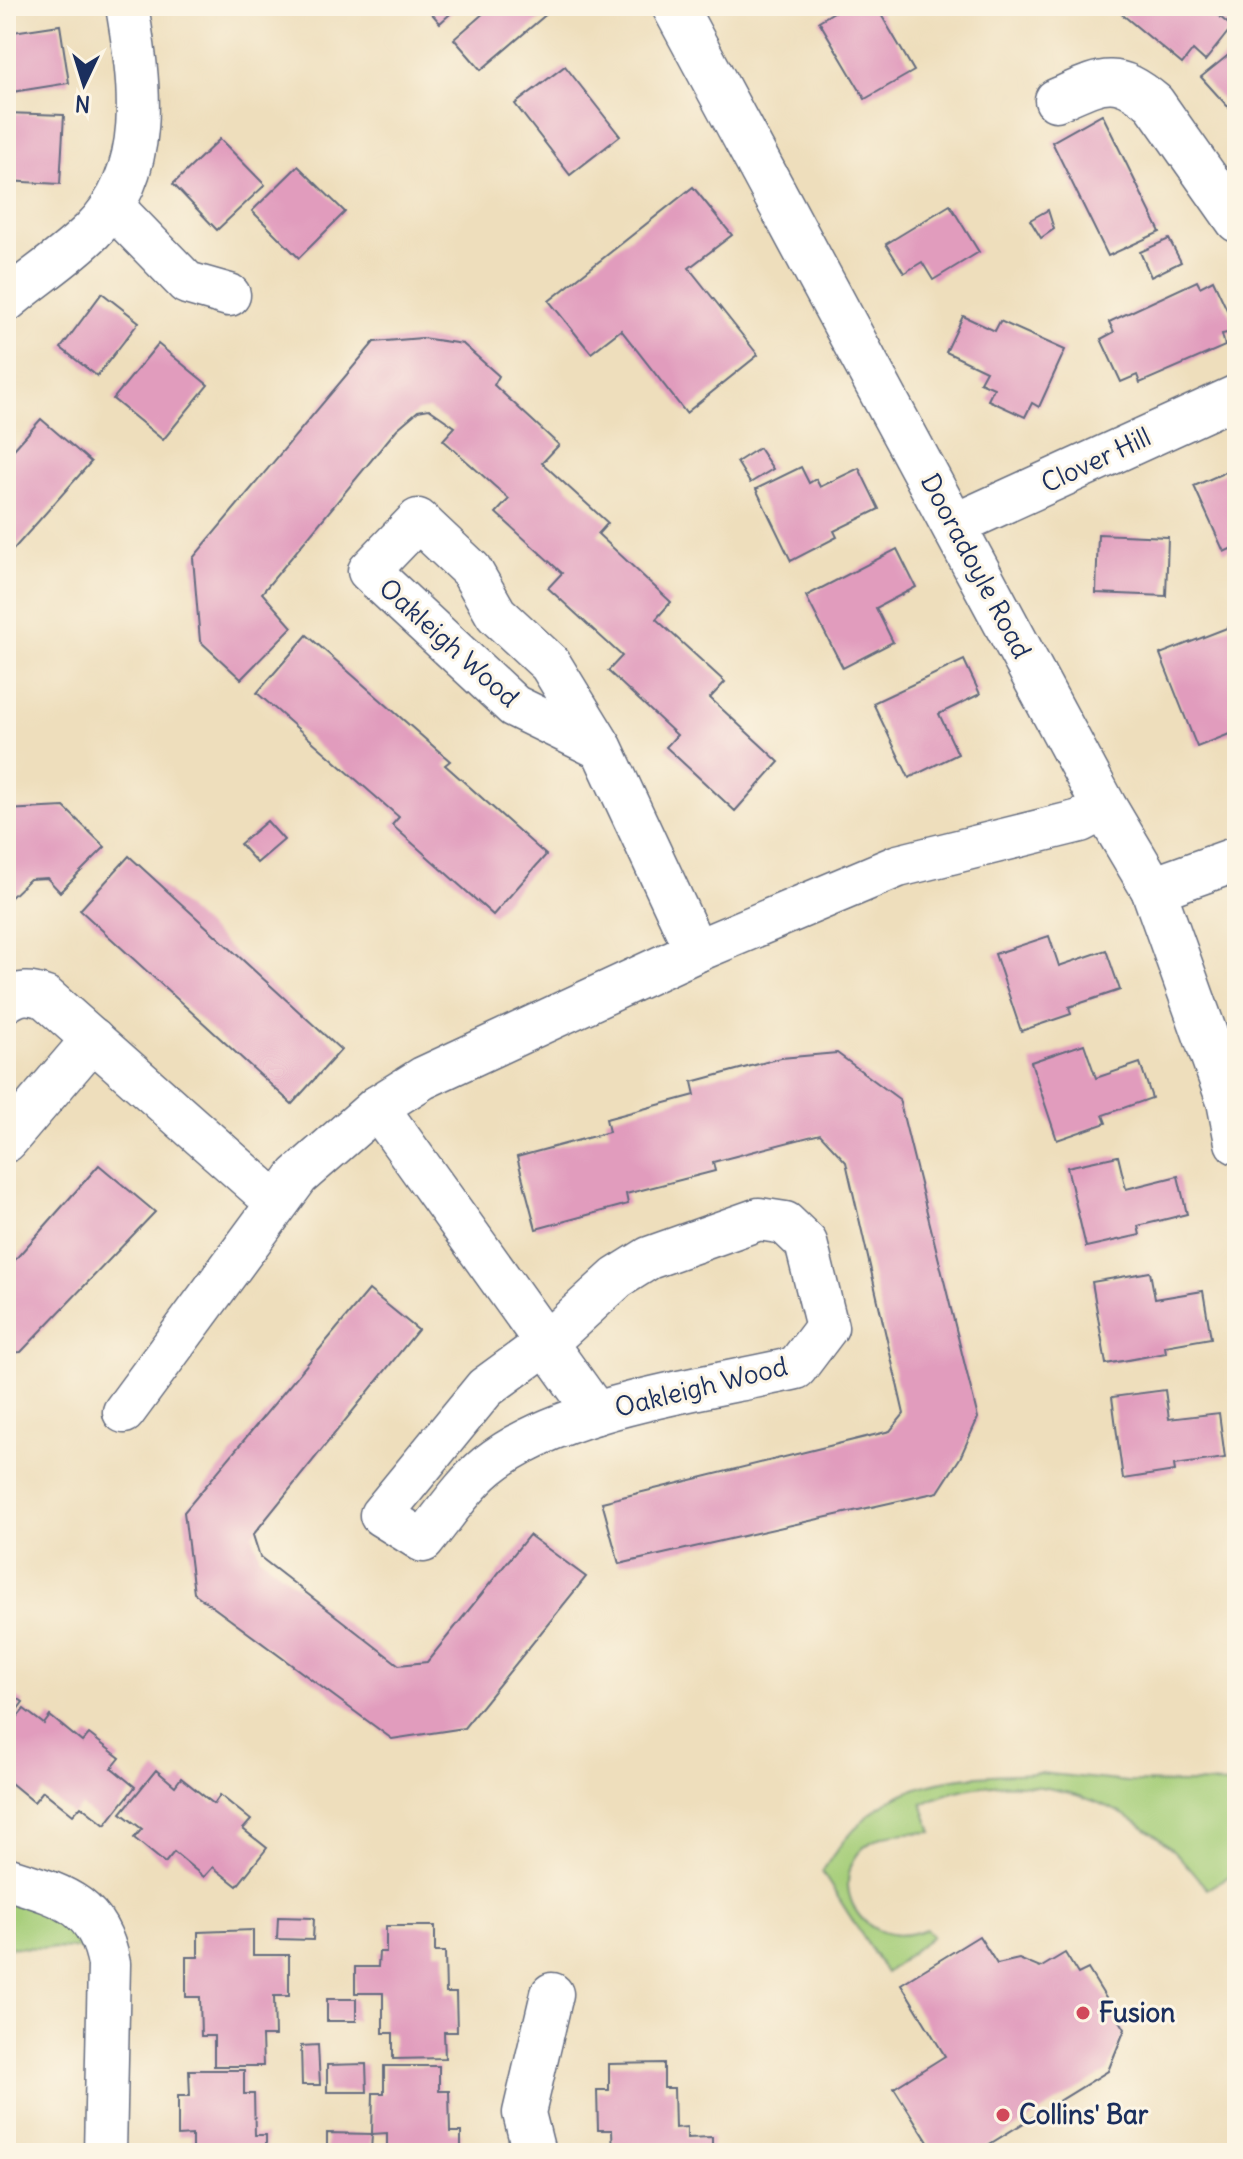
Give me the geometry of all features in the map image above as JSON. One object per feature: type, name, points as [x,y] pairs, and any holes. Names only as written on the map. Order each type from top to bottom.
[{"type":"street","points":[[6,301],[90,233],[113,207],[131,171],[136,146],[136,66],[127,6]]},
{"type":"street","name":"Dooradoyle Road","points":[[674,6],[1105,808],[1153,889],[1229,1101],[1237,1142]]},
{"type":"street","points":[[1056,100],[1101,80],[1120,80],[1138,90],[1154,103],[1237,221]]},
{"type":"street","points":[[113,207],[187,283],[229,295]]},
{"type":"street","name":"Clover Hill","points":[[954,525],[1237,396]]},
{"type":"street","name":"Oakleigh Wood","points":[[602,749],[514,706],[369,571],[418,520],[471,570],[496,614],[550,664],[602,749],[696,951]]},
{"type":"street","points":[[124,1412],[276,1202],[298,1176],[377,1107],[472,1053],[696,951],[898,866],[1080,821],[1105,808]]},
{"type":"street","points":[[1153,889],[1237,859]]},
{"type":"street","points":[[6,1001],[15,995],[31,992],[46,998],[276,1202]]},
{"type":"street","points":[[6,1141],[93,1039]]},
{"type":"street","name":"Oakleigh Wood","points":[[377,1107],[596,1413]]},
{"type":"street","name":"Oakleigh Wood","points":[[759,1219],[785,1223],[806,1243],[827,1327],[796,1368],[596,1413],[539,1435],[487,1466],[423,1541],[381,1515],[485,1388],[545,1344],[617,1278],[649,1258],[759,1219]]},
{"type":"street","points":[[6,1878],[67,1898],[85,1911],[106,1947],[109,1964],[105,2153]]},
{"type":"street","points":[[534,2153],[524,2113],[552,1994]]},
{"type":"green space","points":[[1040,1773],[1127,1782],[1237,1784],[1237,1867],[1231,1875],[1207,1889],[1171,1848],[1139,1824],[1080,1796],[1048,1788],[1016,1785],[984,1786],[952,1792],[922,1804],[932,1832],[882,1837],[862,1849],[851,1866],[848,1885],[852,1903],[863,1919],[879,1931],[900,1935],[926,1929],[932,1936],[886,1973],[822,1872],[843,1841],[889,1801],[915,1789],[972,1777]]},
{"type":"green space","points":[[6,1898],[68,1921],[84,1949],[6,1947]]},
{"type":"building","points":[[425,6],[459,6],[440,23]]},
{"type":"building","points":[[480,6],[556,6],[481,70],[454,39],[485,12]]},
{"type":"building","points":[[844,6],[876,6],[914,71],[865,99],[819,21]]},
{"type":"building","points":[[1112,6],[1207,6],[1232,27],[1205,61],[1193,50],[1182,64]]},
{"type":"building","points":[[60,25],[69,83],[6,93],[6,33]]},
{"type":"building","points":[[1237,48],[1237,117],[1201,77]]},
{"type":"building","points":[[565,66],[620,136],[570,175],[515,104]]},
{"type":"building","points":[[6,113],[64,115],[60,184],[6,181]]},
{"type":"building","points":[[1102,114],[1160,232],[1108,256],[1052,142]]},
{"type":"building","points":[[220,139],[265,185],[217,230],[173,184]]},
{"type":"building","points":[[298,166],[345,212],[299,258],[252,211]]},
{"type":"building","points":[[693,187],[732,235],[689,268],[758,355],[686,413],[621,330],[591,353],[549,301]]},
{"type":"building","points":[[950,205],[979,252],[933,280],[922,262],[904,273],[886,244]]},
{"type":"building","points":[[1048,210],[1054,229],[1041,238],[1030,220]]},
{"type":"building","points":[[1169,239],[1181,262],[1151,277],[1140,252]]},
{"type":"building","points":[[1213,280],[1237,331],[1222,334],[1225,346],[1140,383],[1137,375],[1121,382],[1101,339],[1114,332],[1109,322],[1197,281],[1200,287]]},
{"type":"building","points":[[102,293],[139,322],[97,376],[61,348]]},
{"type":"building","points":[[963,316],[995,331],[1000,321],[1065,350],[1039,407],[1032,403],[1025,417],[988,400],[994,388],[980,382],[986,371],[946,352]]},
{"type":"building","points":[[422,338],[463,344],[499,376],[494,385],[559,445],[542,463],[608,523],[598,534],[671,602],[656,619],[725,682],[710,698],[779,762],[735,811],[666,747],[677,735],[608,671],[622,656],[548,588],[562,573],[496,513],[509,499],[443,440],[455,427],[429,409],[418,411],[397,429],[262,593],[292,627],[241,679],[200,641],[193,558],[374,342]]},
{"type":"building","points":[[158,344],[208,385],[163,440],[113,399]]},
{"type":"building","points":[[41,419],[91,462],[12,551],[6,545],[6,458]]},
{"type":"building","points":[[759,448],[773,469],[750,483],[737,462]]},
{"type":"building","points":[[801,467],[809,483],[816,479],[820,487],[859,468],[879,509],[834,531],[837,537],[791,561],[756,489]]},
{"type":"building","points":[[1237,467],[1237,546],[1224,552],[1194,486]]},
{"type":"building","points":[[1098,534],[1168,537],[1166,596],[1096,593]]},
{"type":"building","points":[[897,549],[916,587],[876,608],[893,642],[843,668],[806,596]]},
{"type":"building","points":[[1237,624],[1237,665],[1232,667],[1237,680],[1237,731],[1197,747],[1160,654]]},
{"type":"building","points":[[307,635],[450,761],[445,765],[546,855],[493,915],[392,825],[399,817],[257,693]]},
{"type":"building","points":[[964,660],[980,694],[939,714],[958,754],[909,778],[873,703]]},
{"type":"building","points":[[64,807],[105,847],[60,892],[47,878],[30,879],[6,902],[6,810]]},
{"type":"building","points":[[267,821],[284,840],[257,863],[240,844]]},
{"type":"building","points":[[129,856],[341,1050],[292,1104],[80,910]]},
{"type":"building","points":[[1049,936],[1059,966],[1106,950],[1120,990],[1069,1007],[1071,1014],[1021,1031],[995,954]]},
{"type":"building","points":[[1084,1044],[1096,1078],[1140,1063],[1152,1098],[1103,1115],[1106,1123],[1057,1140],[1031,1062]]},
{"type":"building","points":[[837,1053],[899,1099],[978,1418],[960,1458],[938,1492],[619,1564],[602,1502],[890,1431],[904,1414],[846,1162],[820,1134],[713,1162],[715,1171],[626,1194],[628,1204],[536,1229],[517,1157],[609,1132],[606,1119],[695,1095],[692,1082],[781,1058]]},
{"type":"building","points":[[1118,1156],[1126,1189],[1178,1176],[1187,1214],[1138,1226],[1140,1235],[1086,1247],[1067,1167]]},
{"type":"building","points":[[99,1165],[155,1212],[21,1352],[6,1353],[6,1270]]},
{"type":"building","points":[[1150,1272],[1155,1299],[1203,1291],[1211,1338],[1165,1346],[1166,1353],[1106,1364],[1092,1282]]},
{"type":"building","points":[[369,1290],[418,1330],[253,1535],[260,1557],[399,1665],[427,1662],[529,1535],[586,1577],[464,1728],[392,1739],[194,1593],[184,1512]]},
{"type":"building","points":[[1165,1390],[1169,1419],[1219,1413],[1225,1458],[1174,1465],[1175,1471],[1123,1479],[1112,1397]]},
{"type":"building","points":[[6,1690],[23,1702],[6,1725]]},
{"type":"building","points":[[24,1709],[44,1724],[50,1716],[82,1742],[89,1734],[120,1758],[112,1768],[135,1787],[105,1825],[81,1806],[73,1815],[43,1791],[34,1802],[6,1779],[10,1768],[6,1765],[6,1731]]},
{"type":"building","points":[[156,1770],[175,1786],[181,1778],[214,1804],[220,1795],[251,1820],[243,1829],[267,1848],[237,1886],[213,1867],[204,1877],[174,1852],[165,1863],[134,1838],[142,1829],[121,1813]]},
{"type":"building","points":[[278,1917],[314,1918],[313,1940],[277,1939]]},
{"type":"building","points":[[386,1926],[435,1926],[435,1952],[445,1952],[446,1993],[456,1993],[457,2032],[444,2032],[445,2058],[393,2059],[393,2033],[383,2033],[383,1993],[355,1993],[355,1967],[378,1967],[379,1952],[386,1952]]},
{"type":"building","points":[[253,1930],[253,1955],[289,1955],[289,1996],[274,1996],[275,2036],[262,2036],[263,2066],[214,2066],[214,2036],[201,2036],[200,1997],[186,1997],[186,1957],[198,1957],[198,1932]]},
{"type":"building","points":[[979,1936],[997,1964],[1019,1959],[1040,1968],[1065,1953],[1078,1974],[1088,1969],[1125,2029],[1108,2071],[975,2153],[935,2153],[894,2088],[945,2056],[901,1984]]},
{"type":"building","points":[[327,1999],[356,1999],[356,2021],[327,2021]]},
{"type":"building","points":[[318,2045],[320,2085],[302,2085],[301,2046]]},
{"type":"building","points":[[664,2063],[664,2088],[674,2088],[675,2128],[687,2127],[687,2138],[712,2137],[712,2153],[613,2153],[612,2130],[598,2130],[597,2090],[609,2090],[609,2064]]},
{"type":"building","points":[[366,2064],[367,2092],[327,2092],[327,2065]]},
{"type":"building","points":[[384,2066],[439,2066],[439,2091],[449,2091],[450,2132],[461,2132],[461,2153],[387,2153],[387,2133],[372,2134],[373,2093],[384,2093]]},
{"type":"building","points":[[189,2070],[244,2070],[244,2094],[254,2094],[255,2135],[266,2135],[266,2153],[192,2153],[192,2135],[178,2136],[178,2096],[190,2096]]},
{"type":"building","points":[[327,2133],[372,2134],[371,2152],[327,2151]]},
{"type":"place","name":"Fusion","points":[[1083,2013]]},
{"type":"place","name":"Collins' Bar","points":[[1003,2115]]}]
